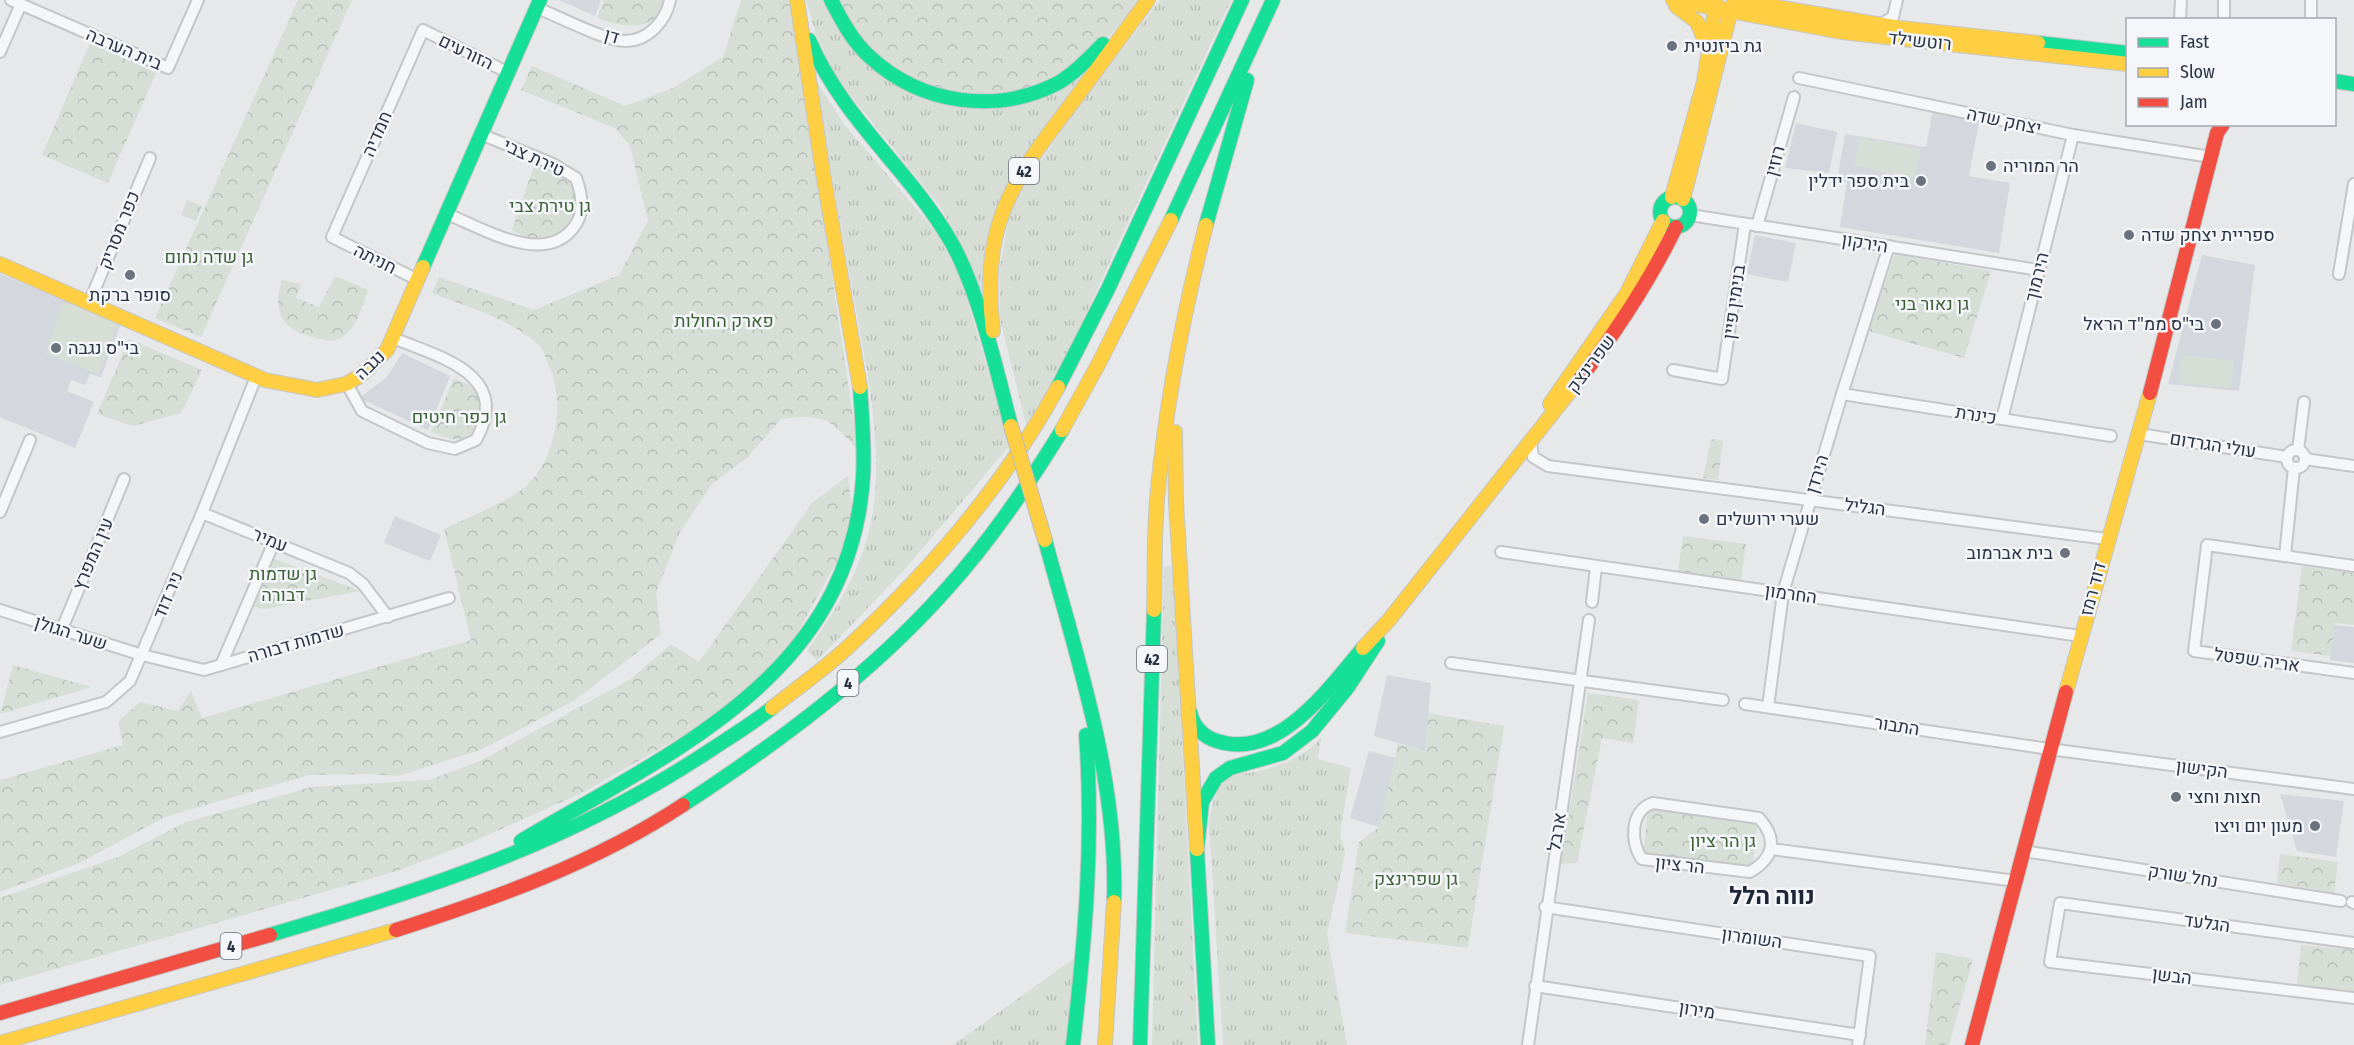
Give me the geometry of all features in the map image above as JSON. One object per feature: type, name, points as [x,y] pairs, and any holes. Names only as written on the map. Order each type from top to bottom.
[{"type":"main road","points":[[798,0],[810,43],[839,98],[924,202],[950,240],[966,272],[998,375]]},
{"type":"main road","points":[[462,877],[562,816],[666,757],[748,698],[790,658],[834,592],[844,568],[853,536],[865,473],[863,411],[818,151],[798,0]]},
{"type":"main road","points":[[831,0],[849,35],[871,59],[898,79],[937,96],[968,102],[992,102],[1029,94],[1057,83],[1085,63],[1148,0]]},
{"type":"main road","name":"42","points":[[1105,1045],[1110,993],[1114,890],[1110,806],[1098,739],[998,375],[990,277],[998,226],[1017,181],[1044,140],[1148,0]]},
{"type":"main road","name":"4","points":[[0,1013],[462,877],[544,842],[659,784],[740,732],[823,668],[869,627],[953,539],[1004,475],[1076,357],[1242,0]]},
{"type":"main road","name":"42","points":[[1140,1045],[1157,502],[1175,359],[1215,192],[1273,0]]},
{"type":"main road","name":"4","points":[[0,1043],[368,939],[502,895],[568,867],[621,843],[726,777],[854,679],[933,604],[966,567],[1024,489],[1061,431],[1102,361],[1273,0]]},
{"type":"main road","points":[[1665,0],[1697,20],[1704,34],[1707,64]]},
{"type":"main road","name":"רוטשילד","points":[[1673,0],[1791,10],[1878,25],[2126,53]]},
{"type":"main road","points":[[1766,0],[1791,10]]},
{"type":"main road","name":"נגבה","points":[[0,264],[256,377],[306,391],[324,391],[364,376],[375,365],[393,338],[539,4]]},
{"type":"main road","points":[[1677,198],[1733,4]]},
{"type":"main road","name":"רוטשילד","points":[[1733,4],[1893,39],[2126,64]]},
{"type":"main road","points":[[1677,198],[1707,64],[1715,5]]},
{"type":"main road","points":[[2336,81],[2354,84]]},
{"type":"main road","name":"דוד רמז","points":[[1972,1045],[2080,636],[2139,434],[2218,127]]},
{"type":"main road","points":[[1677,198],[1690,207],[1690,215],[1684,225],[1670,224],[1660,208],[1666,200],[1677,198]]},
{"type":"main road","name":"שפרינצק","points":[[1187,697],[1190,717],[1196,728],[1218,744],[1251,745],[1290,725],[1311,708],[1389,620],[1532,442],[1614,335],[1655,268],[1670,224]]},
{"type":"main road","name":"שפרינצק","points":[[1493,491],[1517,451],[1623,301],[1670,224]]},
{"type":"main road","points":[[1175,359],[1176,502],[1208,1045]]},
{"type":"main road","name":"שפרינצק","points":[[1197,849],[1202,802],[1216,778],[1230,768],[1283,753],[1300,742],[1312,731],[1361,668],[1389,620]]},
{"type":"main road","points":[[1072,646],[1088,749],[1092,837],[1073,1045]]},
{"type":"main road","points":[[1134,1045],[1141,961]]},
{"type":"street","name":"בית הערבה","points":[[16,2],[168,68],[198,0]]},
{"type":"street","name":"דן","points":[[539,4],[624,41],[642,37],[655,29],[666,14],[670,0]]},
{"type":"street","points":[[1878,25],[1893,17],[1897,0]]},
{"type":"street","points":[[2180,18],[2181,0]]},
{"type":"street","points":[[2224,0],[2224,18]]},
{"type":"street","points":[[2311,0],[2311,18]]},
{"type":"street","points":[[0,52],[16,2]]},
{"type":"street","name":"הזורעים","points":[[423,30],[509,73]]},
{"type":"street","name":"חמדיה","points":[[332,237],[423,30]]},
{"type":"street","name":"יצחק שדה","points":[[1799,78],[2073,135],[2211,157]]},
{"type":"street","name":"רוזין","points":[[1757,226],[1794,97]]},
{"type":"street","name":"טירת צבי","points":[[447,214],[497,234],[539,246],[554,244],[566,237],[579,219],[581,197],[576,178],[553,164],[483,135]]},
{"type":"street","name":"הירמוך","points":[[2002,419],[2073,135]]},
{"type":"street","name":"כפר מסריק","points":[[89,303],[150,158]]},
{"type":"street","points":[[2339,274],[2354,184]]},
{"type":"street","name":"הירקון","points":[[1690,215],[2039,270]]},
{"type":"street","name":"בנימין פיין","points":[[1673,370],[1722,379],[1745,224]]},
{"type":"street","name":"חניתה","points":[[332,237],[418,280]]},
{"type":"street","name":"הירדן","points":[[1768,707],[1783,593],[1809,500],[1889,246]]},
{"type":"street","points":[[347,384],[362,411],[428,443],[455,449],[476,440],[486,413],[482,388],[476,378],[455,364],[393,338]]},
{"type":"street","name":"ניר דוד","points":[[0,732],[106,702],[130,681],[202,513],[256,377]]},
{"type":"street","name":"כינרת","points":[[1842,394],[2111,436]]},
{"type":"street","points":[[2294,468],[2303,465],[2304,402]]},
{"type":"street","name":"עולי הגרדום","points":[[2139,434],[2287,457]]},
{"type":"street","points":[[0,512],[30,440]]},
{"type":"street","name":"הגליל","points":[[1532,442],[1533,457],[1548,466],[2107,539]]},
{"type":"street","points":[[2294,468],[2289,465],[2287,457],[2290,452],[2354,466]]},
{"type":"street","points":[[2294,468],[2284,556],[2354,566]]},
{"type":"street","name":"עין המפרץ","points":[[62,629],[124,479]]},
{"type":"street","name":"עמיר","points":[[202,513],[349,573],[363,584],[388,617]]},
{"type":"street","points":[[221,665],[274,542]]},
{"type":"street","name":"אריה שפטל","points":[[2284,556],[2207,545],[2194,651],[2354,673]]},
{"type":"street","name":"החרמון","points":[[1501,552],[2080,636]]},
{"type":"street","points":[[1592,602],[1596,567]]},
{"type":"street","name":"שדמות דבורה","points":[[142,656],[204,670],[449,598]]},
{"type":"street","name":"שער הגולן","points":[[0,610],[142,656]]},
{"type":"street","name":"ארבל","points":[[1528,1045],[1545,907],[1589,620]]},
{"type":"street","points":[[1451,663],[1723,700]]},
{"type":"street","name":"התבור","points":[[1745,704],[2049,750]]},
{"type":"street","name":"הקישון","points":[[2049,750],[2354,789]]},
{"type":"street","name":"הר ציון","points":[[1653,803],[1759,818],[1767,829],[1772,849],[1768,859],[1750,872],[1649,862],[1642,859],[1635,847],[1637,816],[1641,808],[1653,803]]},
{"type":"street","points":[[1772,849],[2016,881]]},
{"type":"street","name":"נחל שורק","points":[[2025,851],[2349,902]]},
{"type":"street","name":"הגלעד","points":[[2060,903],[2354,943]]},
{"type":"street","name":"הבשן","points":[[2060,903],[2050,962],[2354,998]]},
{"type":"street","name":"השומרון","points":[[1545,907],[1870,956],[1859,1040]]},
{"type":"street","name":"מירון","points":[[1535,986],[1859,1040]]},
{"type":"shaded area","points":[[559,0],[601,0],[595,16]]},
{"type":"shaded area","name":"בית ספר ידלין","points":[[1933,110],[1979,122],[1969,176],[2010,183],[1999,253],[1840,227],[1847,182],[1837,180],[1845,134],[1926,147]]},
{"type":"shaded area","points":[[1796,123],[1837,132],[1829,173],[1785,168]]},
{"type":"shaded area","points":[[1755,235],[1796,243],[1788,282],[1747,274]]},
{"type":"shaded area","name":"בי\"ס ממ\"ד הראל","points":[[2202,255],[2255,265],[2239,391],[2168,384]]},
{"type":"shaded area","name":"בי\"ס נגבה","points":[[0,274],[121,323],[101,377],[90,374],[85,385],[71,380],[67,391],[94,402],[75,448],[0,417]]},
{"type":"shaded area","points":[[402,353],[450,376],[428,430],[359,398],[386,378]]},
{"type":"shaded area","points":[[395,516],[441,535],[430,561],[384,543]]},
{"type":"shaded area","points":[[2334,625],[2354,627],[2354,663],[2330,660]]},
{"type":"shaded area","points":[[1387,675],[1431,683],[1425,751],[1374,736]]},
{"type":"shaded area","points":[[1369,751],[1396,758],[1379,827],[1350,818]]},
{"type":"shaded area","name":"מעון יום ויצו","points":[[2280,794],[2344,801],[2336,857],[2297,851]]},
{"type":"green space","name":"גן שדה נחום","points":[[298,0],[352,0],[201,337],[155,318]]},
{"type":"green space","points":[[604,0],[667,0],[656,18],[647,23],[628,25],[597,18]]},
{"type":"green space","name":"פארק החולות","points":[[741,0],[791,0],[858,450],[825,420],[808,417],[781,419],[748,457],[712,484],[680,532],[656,593],[661,634],[575,700],[483,749],[398,776],[309,775],[165,817],[79,863],[0,892],[0,780],[123,745],[118,722],[140,702],[178,711],[191,691],[202,718],[471,640],[444,529],[518,493],[536,475],[545,460],[556,427],[556,393],[553,376],[543,350],[528,336],[488,314],[432,293],[439,277],[534,310],[619,275],[648,221],[630,146],[615,128],[521,90],[532,66],[625,106],[673,88],[723,57]]},
{"type":"green space","points":[[806,0],[824,0],[1084,77],[1032,144],[982,293],[955,233],[939,205],[837,79],[816,35]]},
{"type":"green space","points":[[834,0],[1142,0],[1085,63],[1057,83],[984,101],[898,79]]},
{"type":"green space","points":[[1160,0],[1231,0],[1069,350],[1027,428],[1000,319],[999,273],[1011,204],[1077,108]]},
{"type":"green space","points":[[90,43],[156,73],[108,183],[42,155]]},
{"type":"green space","points":[[815,79],[844,124],[936,232],[961,279],[1010,445],[906,568],[817,661],[807,651],[829,619],[857,568],[864,550],[873,512],[876,460],[869,381]]},
{"type":"green space","points":[[1860,137],[1920,149],[1915,178],[1854,166]]},
{"type":"green space","name":"גן טירת צבי","points":[[536,160],[569,177],[577,191],[579,201],[573,220],[567,228],[549,239],[528,238],[512,230]]},
{"type":"green space","points":[[187,200],[202,206],[196,221],[181,215]]},
{"type":"green space","name":"גן נאור בני","points":[[1895,254],[1991,271],[1964,358],[1868,331]]},
{"type":"green space","points":[[335,276],[368,290],[357,319],[349,332],[336,340],[322,340],[291,328],[281,315],[279,307],[279,290],[282,280],[301,284],[296,298],[319,307]]},
{"type":"green space","points":[[64,302],[118,323],[98,374],[45,353]]},
{"type":"green space","points":[[129,339],[202,370],[181,413],[133,426],[97,414]]},
{"type":"green space","points":[[2182,355],[2234,360],[2231,388],[2179,383]]},
{"type":"green space","name":"גן כפר חיטים","points":[[454,378],[476,390],[482,407],[476,428],[459,439],[431,432]]},
{"type":"green space","points":[[1711,439],[1723,441],[1718,480],[1703,478]]},
{"type":"green space","points":[[848,476],[852,506],[843,550],[791,645],[758,681],[696,728],[584,792],[470,843],[397,871],[0,985],[0,898],[118,857],[186,822],[311,787],[429,780],[480,761],[631,679],[671,644],[699,662],[813,502]]},
{"type":"green space","points":[[1683,536],[1746,544],[1741,580],[1678,571]]},
{"type":"green space","name":"גן שדמות דבורה","points":[[272,558],[360,591],[264,609],[250,606]]},
{"type":"green space","points":[[1164,566],[1173,566],[1198,1045],[1152,1045]]},
{"type":"green space","points":[[2302,566],[2354,573],[2354,625],[2335,623],[2331,656],[2291,651]]},
{"type":"green space","points":[[13,665],[91,687],[0,714]]},
{"type":"green space","points":[[1588,693],[1639,700],[1633,743],[1602,738],[1577,863],[1561,864]]},
{"type":"green space","name":"גן שפרינצק","points":[[1428,713],[1504,726],[1468,948],[1345,933],[1359,842],[1379,827],[1398,744],[1425,751]]},
{"type":"green space","points":[[1321,737],[1318,759],[1351,768],[1340,833],[1345,854],[1327,934],[1347,1045],[1223,1045],[1209,821],[1213,802],[1222,784],[1232,776],[1282,764],[1308,750]]},
{"type":"green space","name":"גן הר ציון","points":[[1648,808],[1758,821],[1752,868],[1643,855]]},
{"type":"green space","points":[[2280,854],[2338,862],[2334,893],[2277,883]]},
{"type":"green space","points":[[2301,945],[2354,950],[2354,991],[2297,985]]},
{"type":"green space","points":[[1936,952],[1973,959],[1949,1045],[1925,1045]]},
{"type":"green space","points":[[1076,957],[1065,1045],[953,1045]]},
{"type":"traffic: fast","points":[[423,267],[540,0]]},
{"type":"traffic: fast","points":[[831,0],[843,23],[858,44],[890,73],[912,85],[960,100],[1010,99],[1034,93],[1064,79],[1103,44]]},
{"type":"traffic: fast","points":[[1058,387],[1108,289],[1242,0]]},
{"type":"traffic: fast","points":[[1171,220],[1273,0]]},
{"type":"traffic: fast","points":[[809,40],[840,96],[915,189],[950,240],[978,305],[1011,426]]},
{"type":"traffic: fast","points":[[2038,43],[2126,53]]},
{"type":"traffic: fast","points":[[1206,225],[1247,80]]},
{"type":"traffic: fast","points":[[2336,81],[2354,84]]},
{"type":"traffic: fast","points":[[1675,197],[1686,201],[1690,212],[1686,223],[1675,227],[1664,223],[1660,212],[1664,201],[1675,197]]},
{"type":"traffic: fast","points":[[521,841],[691,740],[743,701],[788,657],[825,607],[850,547],[863,478],[860,387]]},
{"type":"traffic: fast","points":[[683,805],[787,733],[885,652],[961,573],[1021,493],[1062,430]]},
{"type":"traffic: fast","points":[[1045,540],[1082,674],[1102,764],[1109,810],[1114,902]]},
{"type":"traffic: fast","points":[[1140,1045],[1154,610]]},
{"type":"traffic: fast","points":[[1208,1045],[1197,849],[1202,802],[1216,778],[1230,768],[1283,753],[1312,731],[1348,687],[1378,641]]},
{"type":"traffic: fast","points":[[1190,712],[1199,730],[1207,737],[1239,744],[1261,741],[1281,731],[1318,701],[1363,648]]},
{"type":"traffic: fast","points":[[270,935],[443,880],[553,836],[607,811],[660,782],[772,708]]},
{"type":"traffic: fast","points":[[1073,1045],[1089,851],[1086,735]]},
{"type":"traffic: slow","points":[[797,0],[823,173],[860,387]]},
{"type":"traffic: slow","points":[[993,331],[990,292],[992,253],[1004,209],[1041,144],[1148,0]]},
{"type":"traffic: slow","points":[[1673,0],[1842,32],[2126,64]]},
{"type":"traffic: slow","points":[[1735,0],[1900,28],[2038,43]]},
{"type":"traffic: slow","points":[[1672,197],[1704,82],[1716,3]]},
{"type":"traffic: slow","points":[[1676,6],[1697,22],[1707,46]]},
{"type":"traffic: slow","points":[[1683,199],[1732,6]]},
{"type":"traffic: slow","points":[[1062,430],[1099,363],[1171,220]]},
{"type":"traffic: slow","points":[[1550,404],[1627,293],[1663,221]]},
{"type":"traffic: slow","points":[[1154,610],[1156,514],[1160,465],[1182,327],[1206,225]]},
{"type":"traffic: slow","points":[[0,264],[265,380],[317,390],[346,384],[360,376],[387,350],[423,267]]},
{"type":"traffic: slow","points":[[1363,648],[1389,620],[1579,380]]},
{"type":"traffic: slow","points":[[772,708],[847,648],[936,558],[1014,459],[1058,387]]},
{"type":"traffic: slow","points":[[2066,692],[2150,393]]},
{"type":"traffic: slow","points":[[1011,426],[1045,540]]},
{"type":"traffic: slow","points":[[1175,432],[1176,502],[1197,849]]},
{"type":"traffic: slow","points":[[1105,1045],[1114,902]]},
{"type":"traffic: slow","points":[[0,1043],[396,930]]},
{"type":"traffic: jam","points":[[2150,393],[2217,133],[2222,126]]},
{"type":"traffic: jam","points":[[1579,380],[1631,306],[1676,227]]},
{"type":"traffic: jam","points":[[1972,1045],[2066,692]]},
{"type":"traffic: jam","points":[[396,930],[508,892],[580,862],[650,826],[683,805]]},
{"type":"traffic: jam","points":[[0,1013],[270,935]]},
{"type":"place","name":"גת ביזנטית","points":[[1672,46]]},
{"type":"place","name":"הר המוריה","points":[[1991,166]]},
{"type":"place","name":"בית ספר ידלין","points":[[1921,181]]},
{"type":"place","name":"ספריית יצחק שדה","points":[[2129,235]]},
{"type":"place","name":"סופר ברקת","points":[[130,275]]},
{"type":"place","name":"בי\"ס ממ\"ד הראל","points":[[2216,324]]},
{"type":"place","name":"בי\"ס נגבה","points":[[56,348]]},
{"type":"place","name":"שערי ירושלים","points":[[1704,519]]},
{"type":"place","name":"בית אברמוב","points":[[2065,553]]},
{"type":"place","name":"חצות וחצי","points":[[2176,797]]},
{"type":"place","name":"מעון יום ויצו","points":[[2315,826]]},
{"type":"district","name":"נווה הלל","points":[[1772,896]]}]
